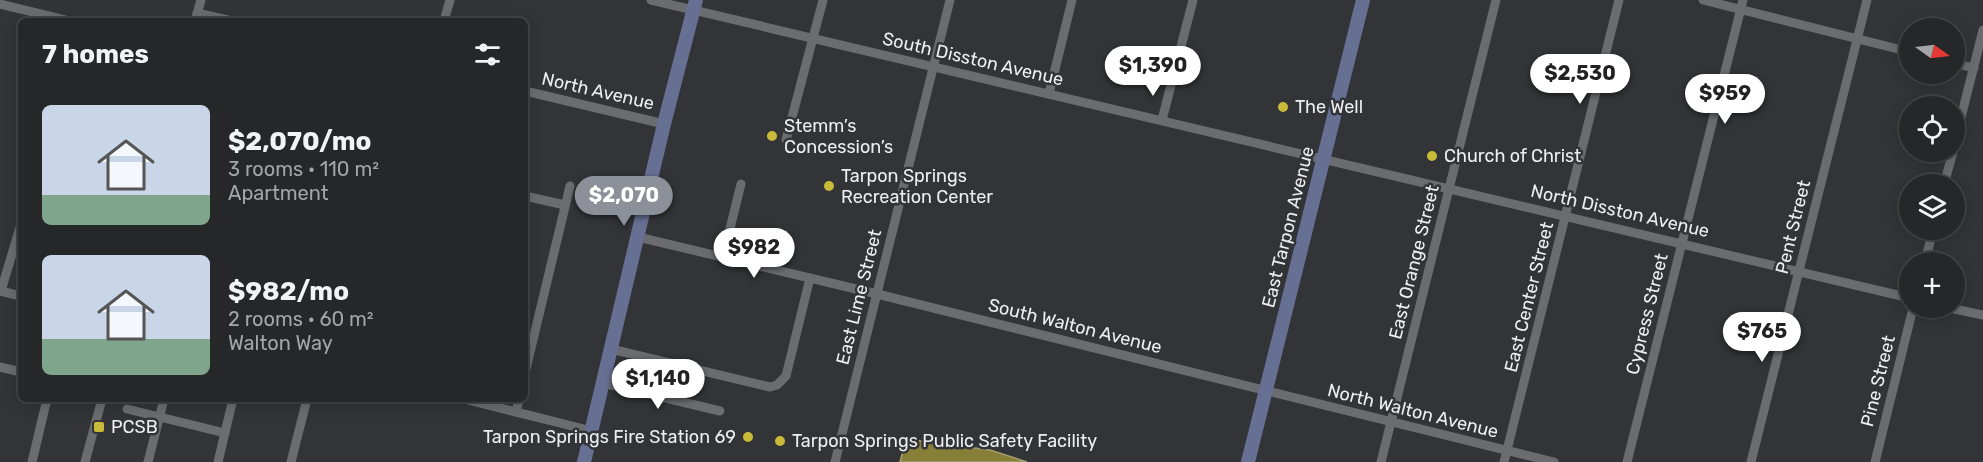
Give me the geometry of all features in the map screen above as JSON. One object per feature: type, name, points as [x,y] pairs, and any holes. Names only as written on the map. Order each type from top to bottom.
[{"type":"main road","name":"East Tarpon Avenue","points":[[1248,462],[1362,0]]},
{"type":"main road","points":[[584,462],[664,124],[695,5]]},
{"type":"street","points":[[196,17],[201,0]]},
{"type":"street","points":[[445,18],[450,0]]},
{"type":"street","name":"South Disston Avenue","points":[[651,0],[695,5],[813,38],[1323,159]]},
{"type":"street","points":[[786,140],[823,0]]},
{"type":"street","name":"East Lime Street","points":[[836,462],[950,0]]},
{"type":"street","points":[[1049,94],[1072,0]]},
{"type":"street","points":[[1162,120],[1193,0]]},
{"type":"street","name":"East Orange Street","points":[[1381,462],[1496,0]]},
{"type":"street","name":"East Center Street","points":[[1504,462],[1619,0]]},
{"type":"street","points":[[1703,0],[1741,5],[1899,49]]},
{"type":"street","name":"Pent Street","points":[[1750,462],[1867,0]]},
{"type":"street","points":[[0,4],[58,18]]},
{"type":"street","name":"Cypress Street","points":[[1627,462],[1741,5]]},
{"type":"street","points":[[1965,103],[1983,30]]},
{"type":"street","points":[[1965,66],[1974,68]]},
{"type":"street","name":"North Avenue","points":[[528,92],[664,124]]},
{"type":"street","name":"North Disston Avenue","points":[[1323,159],[1899,295]]},
{"type":"street","points":[[723,258],[741,184]]},
{"type":"street","points":[[528,360],[570,186]]},
{"type":"street","points":[[528,197],[565,205]]},
{"type":"street","points":[[18,234],[1,291],[18,295]]},
{"type":"street","name":"South Walton Avenue","points":[[638,237],[1265,391]]},
{"type":"street","points":[[611,349],[770,387],[777,385],[786,376],[788,370],[810,278]]},
{"type":"street","points":[[1965,311],[1983,315]]},
{"type":"street","name":"Pine Street","points":[[1875,462],[1911,318]]},
{"type":"street","points":[[0,367],[18,371]]},
{"type":"street","points":[[603,382],[720,411]]},
{"type":"street","name":"North Walton Avenue","points":[[1265,391],[1554,462]]},
{"type":"street","points":[[32,462],[46,402]]},
{"type":"street","points":[[85,462],[101,402]]},
{"type":"street","points":[[148,462],[163,402]]},
{"type":"street","points":[[218,462],[232,402]]},
{"type":"street","points":[[291,462],[306,402]]},
{"type":"street","points":[[476,402],[592,431]]},
{"type":"street","points":[[516,412],[518,402]]},
{"type":"street","points":[[128,409],[225,433]]},
{"type":"shaded area","points":[[906,439],[990,450],[1027,462],[900,462]]},
{"type":"place","name":"The Well","points":[[1283,107]]},
{"type":"place","name":"Stemm’s Concession’s","points":[[772,136]]},
{"type":"place","name":"Church of Christ","points":[[1432,156]]},
{"type":"place","name":"Tarpon Springs Recreation Center","points":[[829,186]]},
{"type":"place","name":"PCSB","points":[[99,427]]},
{"type":"place","name":"Tarpon Springs Fire Station 69","points":[[748,437]]},
{"type":"place","name":"Tarpon Springs Public Safety Facility","points":[[780,441]]}]
